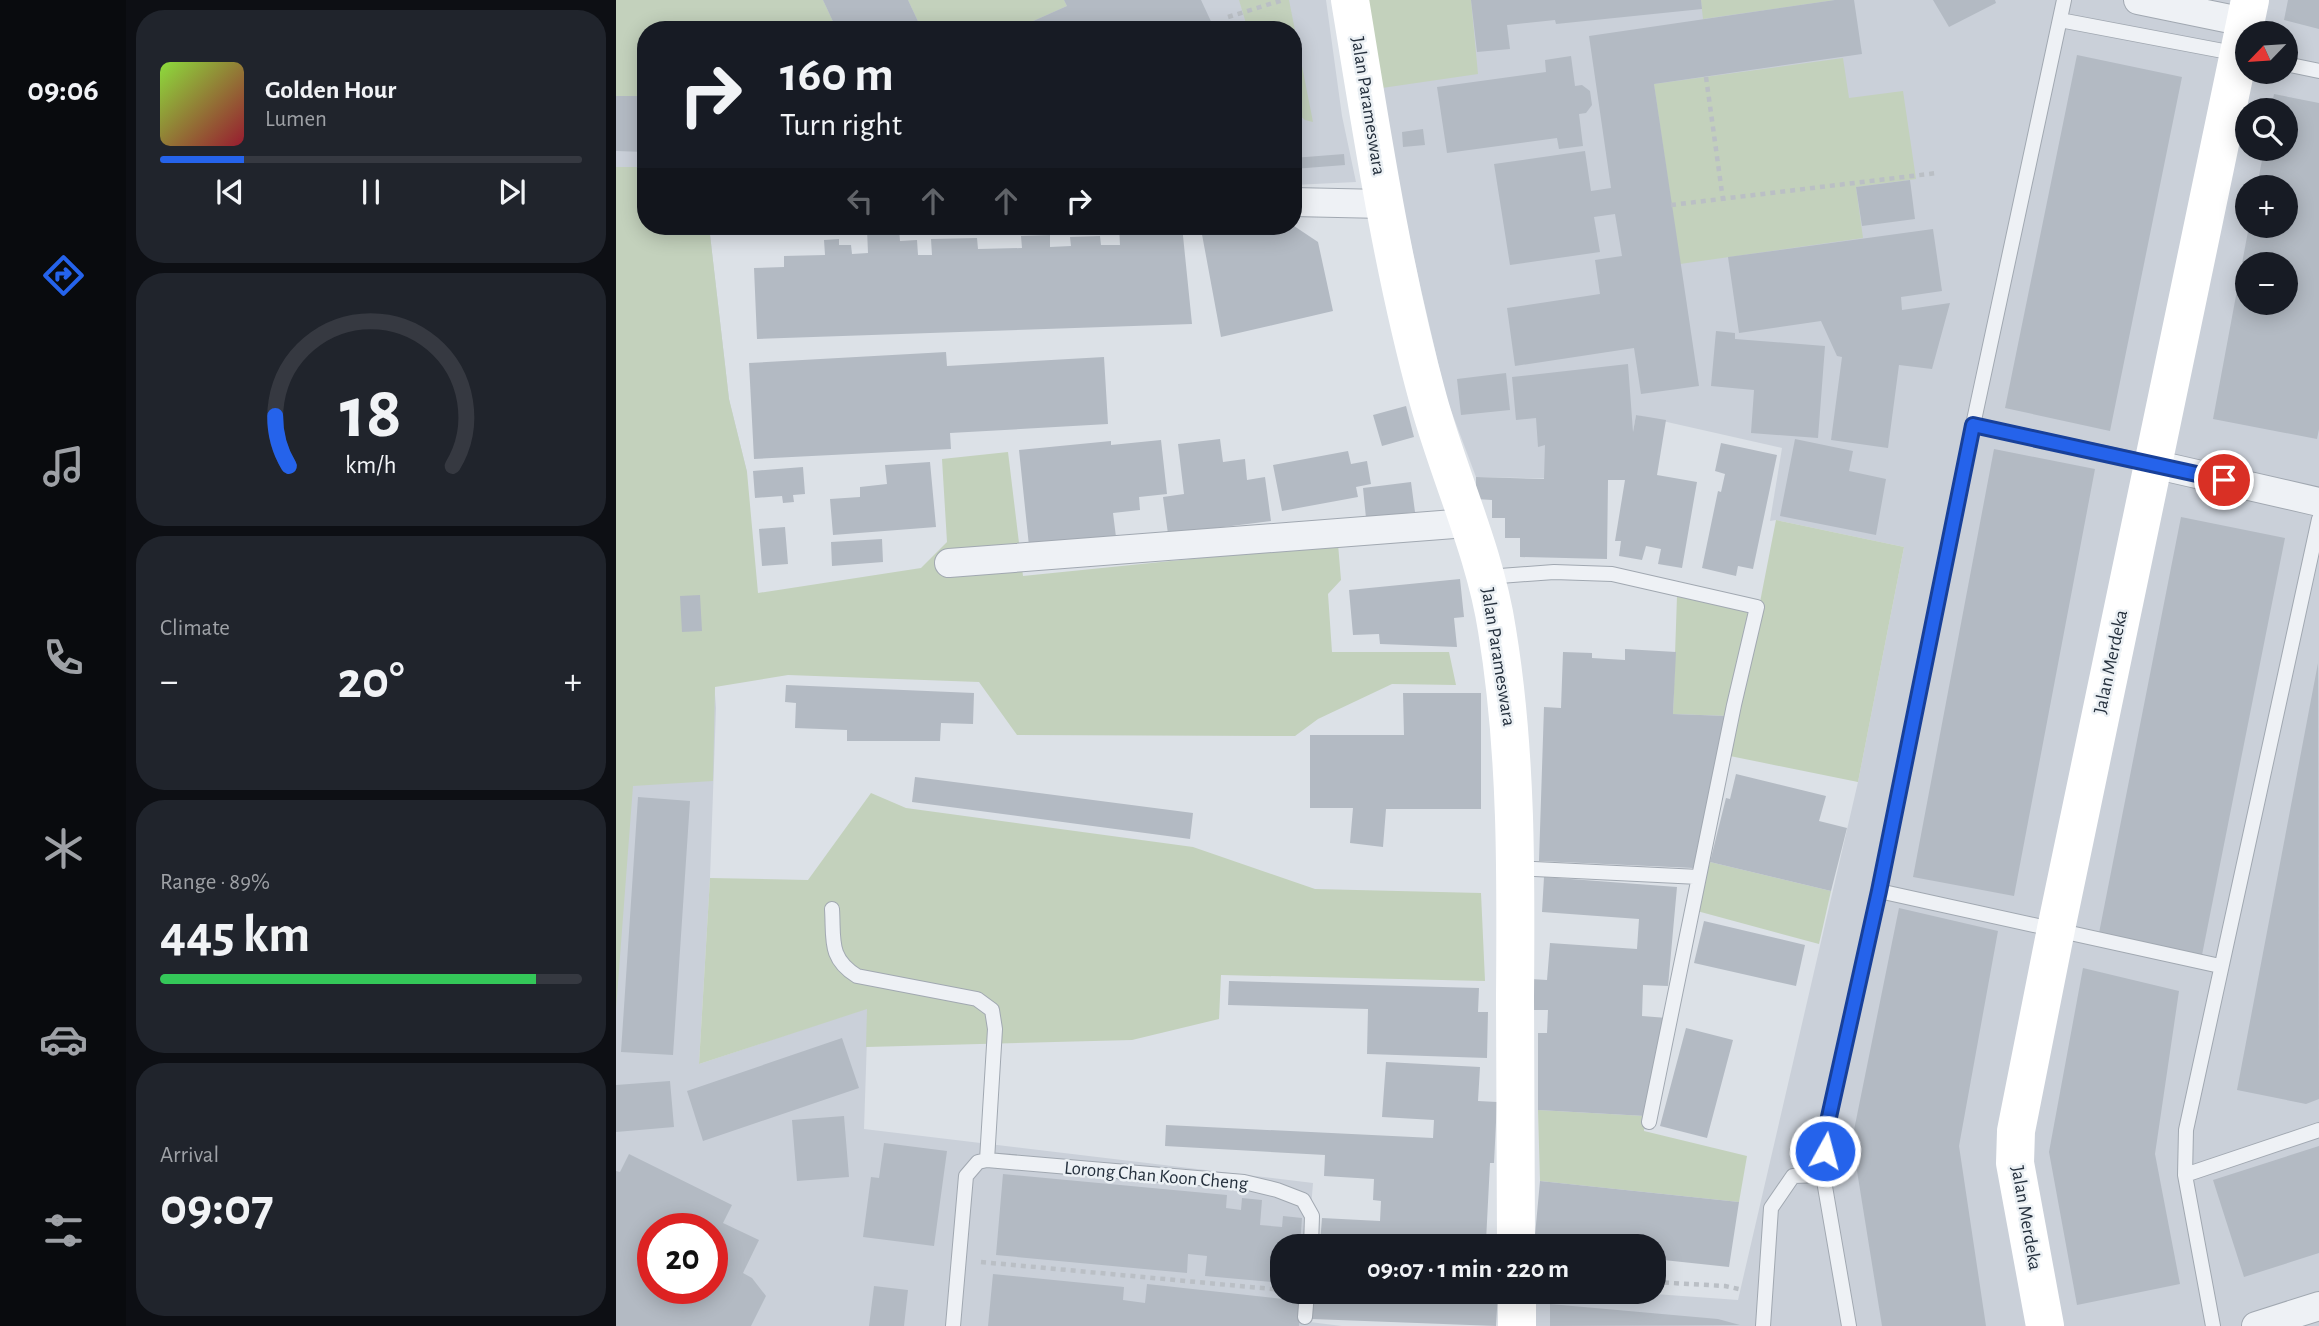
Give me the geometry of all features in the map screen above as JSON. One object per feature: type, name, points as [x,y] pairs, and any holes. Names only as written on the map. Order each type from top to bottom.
[{"type":"main road","name":"Jalan Parameswara","points":[[1350,0],[1383,205],[1404,306],[1442,449],[1485,577],[1497,628],[1510,727],[1515,868],[1516,1234]]},
{"type":"main road","name":"Jalan Merdeka","points":[[2045,1326],[2015,1163],[2016,1131],[2235,80]]},
{"type":"main road","points":[[1517,1304],[1517,1326]]},
{"type":"street","points":[[2138,0],[2235,30]]},
{"type":"street","points":[[1302,202],[1383,205]]},
{"type":"street","points":[[2153,464],[2319,502]]},
{"type":"street","points":[[949,564],[1467,523]]},
{"type":"street","points":[[2256,1326],[2319,1306]]},
{"type":"lane","points":[[1849,1326],[1823,1175],[1827,1126],[1879,891],[1973,425],[2064,0]]},
{"type":"lane","points":[[2060,20],[2235,32]]},
{"type":"lane","points":[[2298,67],[2319,71]]},
{"type":"lane","points":[[1973,425],[2153,464]]},
{"type":"lane","points":[[2213,1326],[2185,1175],[2186,1130],[2319,519]]},
{"type":"lane","points":[[1485,577],[1554,572],[1612,574],[1757,607],[1734,705],[1649,1122]]},
{"type":"lane","points":[[1515,868],[1699,877]]},
{"type":"lane","points":[[1879,891],[2220,966]]},
{"type":"lane","points":[[832,909],[835,955],[843,968],[856,976],[977,999],[992,1010],[995,1029],[987,1160],[978,1162],[966,1176],[953,1326]]},
{"type":"lane","points":[[2185,1175],[2319,1130]]},
{"type":"lane","name":"Lorong Chan Koon Cheng","points":[[987,1160],[1244,1182],[1277,1189],[1303,1199],[1312,1216],[1311,1234]]},
{"type":"lane","points":[[1763,1326],[1770,1208],[1793,1176],[1823,1175]]},
{"type":"lane","points":[[1305,1317],[1306,1304]]},
{"type":"path","points":[[1228,17],[1283,0]]},
{"type":"path","points":[[1706,77],[1723,200]]},
{"type":"path","points":[[1671,205],[1937,173]]},
{"type":"path","points":[[959,1260],[1270,1289]]},
{"type":"path","points":[[1666,1283],[1725,1286],[1766,1295]]},
{"type":"shaded area","points":[[616,0],[1326,0],[1342,116],[1356,182],[1302,185],[1302,21],[637,21],[637,235],[710,235],[729,399],[747,472],[708,600],[716,708],[710,878],[699,1064],[868,1008],[864,1129],[1313,1183],[1309,1234],[1270,1234],[1270,1304],[1303,1304],[1302,1321],[1342,1326],[616,1326]]},
{"type":"shaded area","points":[[1368,0],[2319,0],[2319,1326],[1522,1326],[1523,1304],[1666,1304],[1666,1295],[1738,1300],[1858,782],[1904,547],[1776,520],[1770,521],[1782,448],[1636,415],[1625,480],[1476,477],[1446,397],[1394,166]]},
{"type":"green space","points":[[616,0],[823,0],[833,21],[637,21],[637,96],[616,96]]},
{"type":"green space","points":[[908,0],[1064,0],[1067,6],[1033,21],[918,21]]},
{"type":"green space","points":[[1239,0],[1289,0],[1293,21],[1245,21]]},
{"type":"green space","points":[[1368,0],[1471,0],[1478,74],[1382,88]]},
{"type":"green space","points":[[1701,0],[1835,0],[1703,19]]},
{"type":"green space","points":[[1843,58],[1849,98],[1903,91],[1916,179],[1856,187],[1863,238],[1680,264],[1654,84]]},
{"type":"green space","points":[[1302,66],[1313,122],[1302,118]]},
{"type":"green space","points":[[616,167],[637,167],[637,235],[710,235],[729,399],[747,472],[758,593],[921,568],[947,542],[942,459],[1008,452],[1023,576],[1338,544],[1341,580],[1328,594],[1332,652],[1449,652],[1456,685],[1392,684],[1318,719],[1295,736],[1017,735],[979,682],[788,675],[715,687],[713,781],[633,786],[616,1009]]},
{"type":"green space","points":[[1776,520],[1904,547],[1858,782],[1730,756]]},
{"type":"green space","points":[[1677,596],[1748,611],[1728,716],[1673,714]]},
{"type":"green space","points":[[871,793],[906,808],[1193,847],[1315,889],[1481,893],[1485,981],[1221,975],[1219,1019],[1132,1040],[866,1047],[867,1009],[699,1064],[710,878],[808,880]]},
{"type":"green space","points":[[1710,862],[1831,891],[1819,944],[1697,911]]},
{"type":"green space","points":[[1538,1110],[1645,1116],[1644,1131],[1747,1156],[1739,1202],[1540,1181]]},
{"type":"building","points":[[823,0],[908,0],[918,21],[833,21]]},
{"type":"building","points":[[1064,0],[1201,0],[1211,21],[1033,21],[1067,6]]},
{"type":"building","points":[[1471,0],[1701,0],[1702,9],[1556,24],[1555,20],[1507,25],[1510,49],[1477,52]]},
{"type":"building","points":[[1835,0],[1854,0],[1862,54],[1654,84],[1699,386],[1641,394],[1634,348],[1515,366],[1507,308],[1600,294],[1595,260],[1622,256],[1615,214],[1594,217],[1600,252],[1510,265],[1494,164],[1585,151],[1591,191],[1611,188],[1589,36]]},
{"type":"building","points":[[1933,0],[1995,0],[1996,3],[1949,27]]},
{"type":"building","points":[[2288,0],[2319,0],[2319,29],[2298,24],[2298,21],[2284,20]]},
{"type":"building","points":[[2077,55],[2182,77],[2110,431],[2005,408]]},
{"type":"building","points":[[1571,56],[1575,86],[1582,85],[1590,91],[1592,105],[1586,113],[1579,114],[1583,146],[1559,149],[1557,138],[1447,153],[1437,87],[1546,72],[1545,60]]},
{"type":"building","points":[[2274,94],[2294,98],[2273,98]]},
{"type":"building","points":[[616,96],[637,96],[637,152],[616,151]]},
{"type":"building","points":[[2298,99],[2319,103],[2317,439],[2213,419],[2235,301],[2235,315],[2298,315],[2298,252],[2244,252],[2247,238],[2298,238],[2298,175],[2259,175],[2262,161],[2298,161]]},
{"type":"building","points":[[1423,129],[1425,145],[1403,147],[1402,132]]},
{"type":"building","points":[[1344,154],[1345,165],[1302,168],[1302,157]]},
{"type":"building","points":[[1910,180],[1915,219],[1862,226],[1856,187]]},
{"type":"building","points":[[1933,229],[1942,291],[1901,297],[1902,310],[1950,303],[1932,369],[1899,365],[1888,448],[1831,440],[1842,357],[1837,356],[1821,321],[1739,333],[1728,257]]},
{"type":"building","points":[[1302,231],[1318,242],[1333,311],[1221,337],[1202,235],[1302,235]]},
{"type":"building","points":[[867,235],[900,235],[900,241],[917,240],[918,255],[932,255],[931,239],[977,238],[978,249],[1022,248],[1021,236],[1050,235],[1050,247],[1071,246],[1070,237],[1100,236],[1101,245],[1120,245],[1119,235],[1183,235],[1192,324],[757,339],[754,268],[784,267],[784,256],[825,255],[824,240],[839,239],[839,245],[851,245],[852,254],[868,253]]},
{"type":"building","points":[[1716,331],[1735,333],[1735,339],[1825,346],[1818,438],[1751,433],[1754,390],[1711,386]]},
{"type":"building","points":[[946,352],[947,366],[1104,357],[1108,424],[950,433],[951,449],[754,459],[749,363]]},
{"type":"building","points":[[1628,364],[1633,432],[1636,415],[1666,420],[1657,475],[1697,482],[1682,568],[1658,564],[1661,549],[1646,546],[1642,560],[1619,556],[1621,541],[1615,541],[1625,480],[1608,480],[1607,559],[1520,557],[1520,538],[1505,538],[1505,518],[1492,518],[1492,500],[1476,499],[1476,477],[1544,479],[1545,445],[1538,447],[1536,418],[1516,420],[1512,377]]},
{"type":"building","points":[[1506,373],[1510,410],[1461,415],[1457,379]]},
{"type":"building","points":[[1406,406],[1414,437],[1382,446],[1373,415]]},
{"type":"building","points":[[1220,439],[1223,462],[1245,459],[1247,480],[1265,477],[1271,521],[1168,534],[1163,497],[1184,494],[1178,444]]},
{"type":"building","points":[[1795,439],[1853,451],[1849,471],[1886,479],[1876,535],[1780,516]]},
{"type":"building","points":[[1161,440],[1167,494],[1139,497],[1140,510],[1113,513],[1116,537],[1029,546],[1019,450],[1111,441],[1111,445]]},
{"type":"building","points":[[1721,443],[1777,455],[1753,569],[1738,566],[1736,576],[1702,568],[1718,491],[1721,492],[1725,474],[1715,471]]},
{"type":"building","points":[[1994,449],[2095,469],[2014,896],[1913,877]]},
{"type":"building","points":[[1348,451],[1351,464],[1367,461],[1371,484],[1356,487],[1358,497],[1282,511],[1273,465]]},
{"type":"building","points":[[930,462],[936,527],[833,535],[830,499],[860,497],[860,487],[887,484],[885,465]]},
{"type":"building","points":[[803,467],[805,494],[793,495],[794,502],[783,503],[782,496],[755,498],[753,471]]},
{"type":"building","points":[[1411,482],[1415,512],[1366,518],[1363,488]]},
{"type":"building","points":[[2181,517],[2285,538],[2202,955],[2099,933]]},
{"type":"building","points":[[785,527],[788,564],[762,566],[759,529]]},
{"type":"building","points":[[882,539],[883,562],[832,566],[831,542]]},
{"type":"building","points":[[1460,579],[1464,617],[1454,618],[1457,647],[1380,644],[1379,634],[1353,635],[1349,590]]},
{"type":"building","points":[[700,595],[702,631],[682,632],[680,596]]},
{"type":"building","points":[[1625,649],[1676,652],[1673,714],[1728,716],[1693,868],[1539,861],[1544,707],[1561,708],[1563,652],[1592,653],[1592,658],[1625,660]]},
{"type":"building","points":[[2318,663],[2319,1099],[2306,1104],[2237,1090]]},
{"type":"building","points":[[786,685],[974,693],[973,724],[941,723],[940,741],[847,741],[847,730],[795,728],[796,703],[785,702]]},
{"type":"building","points":[[1403,693],[1481,693],[1481,809],[1386,809],[1383,847],[1350,843],[1353,808],[1310,808],[1310,735],[1404,735]]},
{"type":"building","points":[[1736,774],[1826,796],[1819,821],[1847,828],[1831,891],[1710,862],[1726,798],[1730,799]]},
{"type":"building","points":[[915,777],[1193,813],[1190,839],[912,802]]},
{"type":"building","points":[[638,797],[690,801],[673,1055],[621,1052]]},
{"type":"building","points":[[1544,877],[1677,887],[1668,986],[1643,985],[1642,1016],[1667,1018],[1645,1116],[1538,1110],[1538,1033],[1547,1033],[1548,1010],[1530,1010],[1531,979],[1547,980],[1550,943],[1637,949],[1639,919],[1542,912]]},
{"type":"building","points":[[1899,908],[1998,931],[1959,1146],[1986,1326],[1882,1326],[1852,1140]]},
{"type":"building","points":[[1704,921],[1805,945],[1796,986],[1694,963]]},
{"type":"building","points":[[2083,968],[2179,991],[2155,1154],[2180,1284],[2077,1305],[2049,1152]]},
{"type":"building","points":[[1229,981],[1479,988],[1478,1012],[1488,1012],[1487,1058],[1367,1054],[1368,1009],[1228,1005]]},
{"type":"building","points":[[1686,1028],[1733,1040],[1707,1138],[1660,1126]]},
{"type":"building","points":[[842,1038],[859,1088],[703,1141],[687,1091]]},
{"type":"building","points":[[1386,1062],[1480,1067],[1478,1101],[1497,1102],[1486,1234],[1321,1234],[1322,1218],[1380,1221],[1381,1201],[1373,1200],[1374,1179],[1324,1176],[1325,1155],[1165,1146],[1166,1125],[1433,1138],[1434,1120],[1382,1117]]},
{"type":"building","points":[[670,1081],[674,1127],[616,1132],[616,1085]]},
{"type":"building","points":[[844,1116],[849,1177],[797,1181],[792,1120]]},
{"type":"building","points":[[884,1143],[947,1151],[934,1246],[863,1237],[871,1177],[879,1178]]},
{"type":"building","points":[[2319,1146],[2319,1253],[2244,1277],[2213,1180]]},
{"type":"building","points":[[629,1154],[732,1205],[728,1213],[637,1213],[637,1304],[728,1304],[728,1225],[759,1240],[743,1273],[752,1278],[766,1296],[751,1326],[616,1326],[616,1171],[620,1172]]},
{"type":"building","points":[[1003,1174],[1227,1195],[1226,1208],[1241,1210],[1242,1198],[1262,1200],[1260,1225],[1282,1227],[1283,1216],[1302,1218],[1301,1234],[1270,1234],[1270,1282],[1205,1276],[1207,1256],[1188,1254],[1187,1273],[996,1255]]},
{"type":"building","points":[[1540,1181],[1739,1202],[1729,1267],[1666,1260],[1666,1234],[1535,1234]]},
{"type":"building","points":[[993,1274],[1124,1287],[1123,1300],[1145,1303],[1147,1284],[1270,1298],[1270,1304],[1301,1304],[1299,1326],[988,1326]]},
{"type":"building","points":[[874,1286],[908,1290],[904,1326],[869,1326]]},
{"type":"building","points":[[1313,1304],[1497,1304],[1496,1326],[1312,1319]]},
{"type":"building","points":[[1550,1304],[1718,1319],[1740,1325],[1550,1326]]},
{"type":"route","points":[[1825,1151],[1827,1126],[1879,891],[1973,425],[2224,480]]}]
